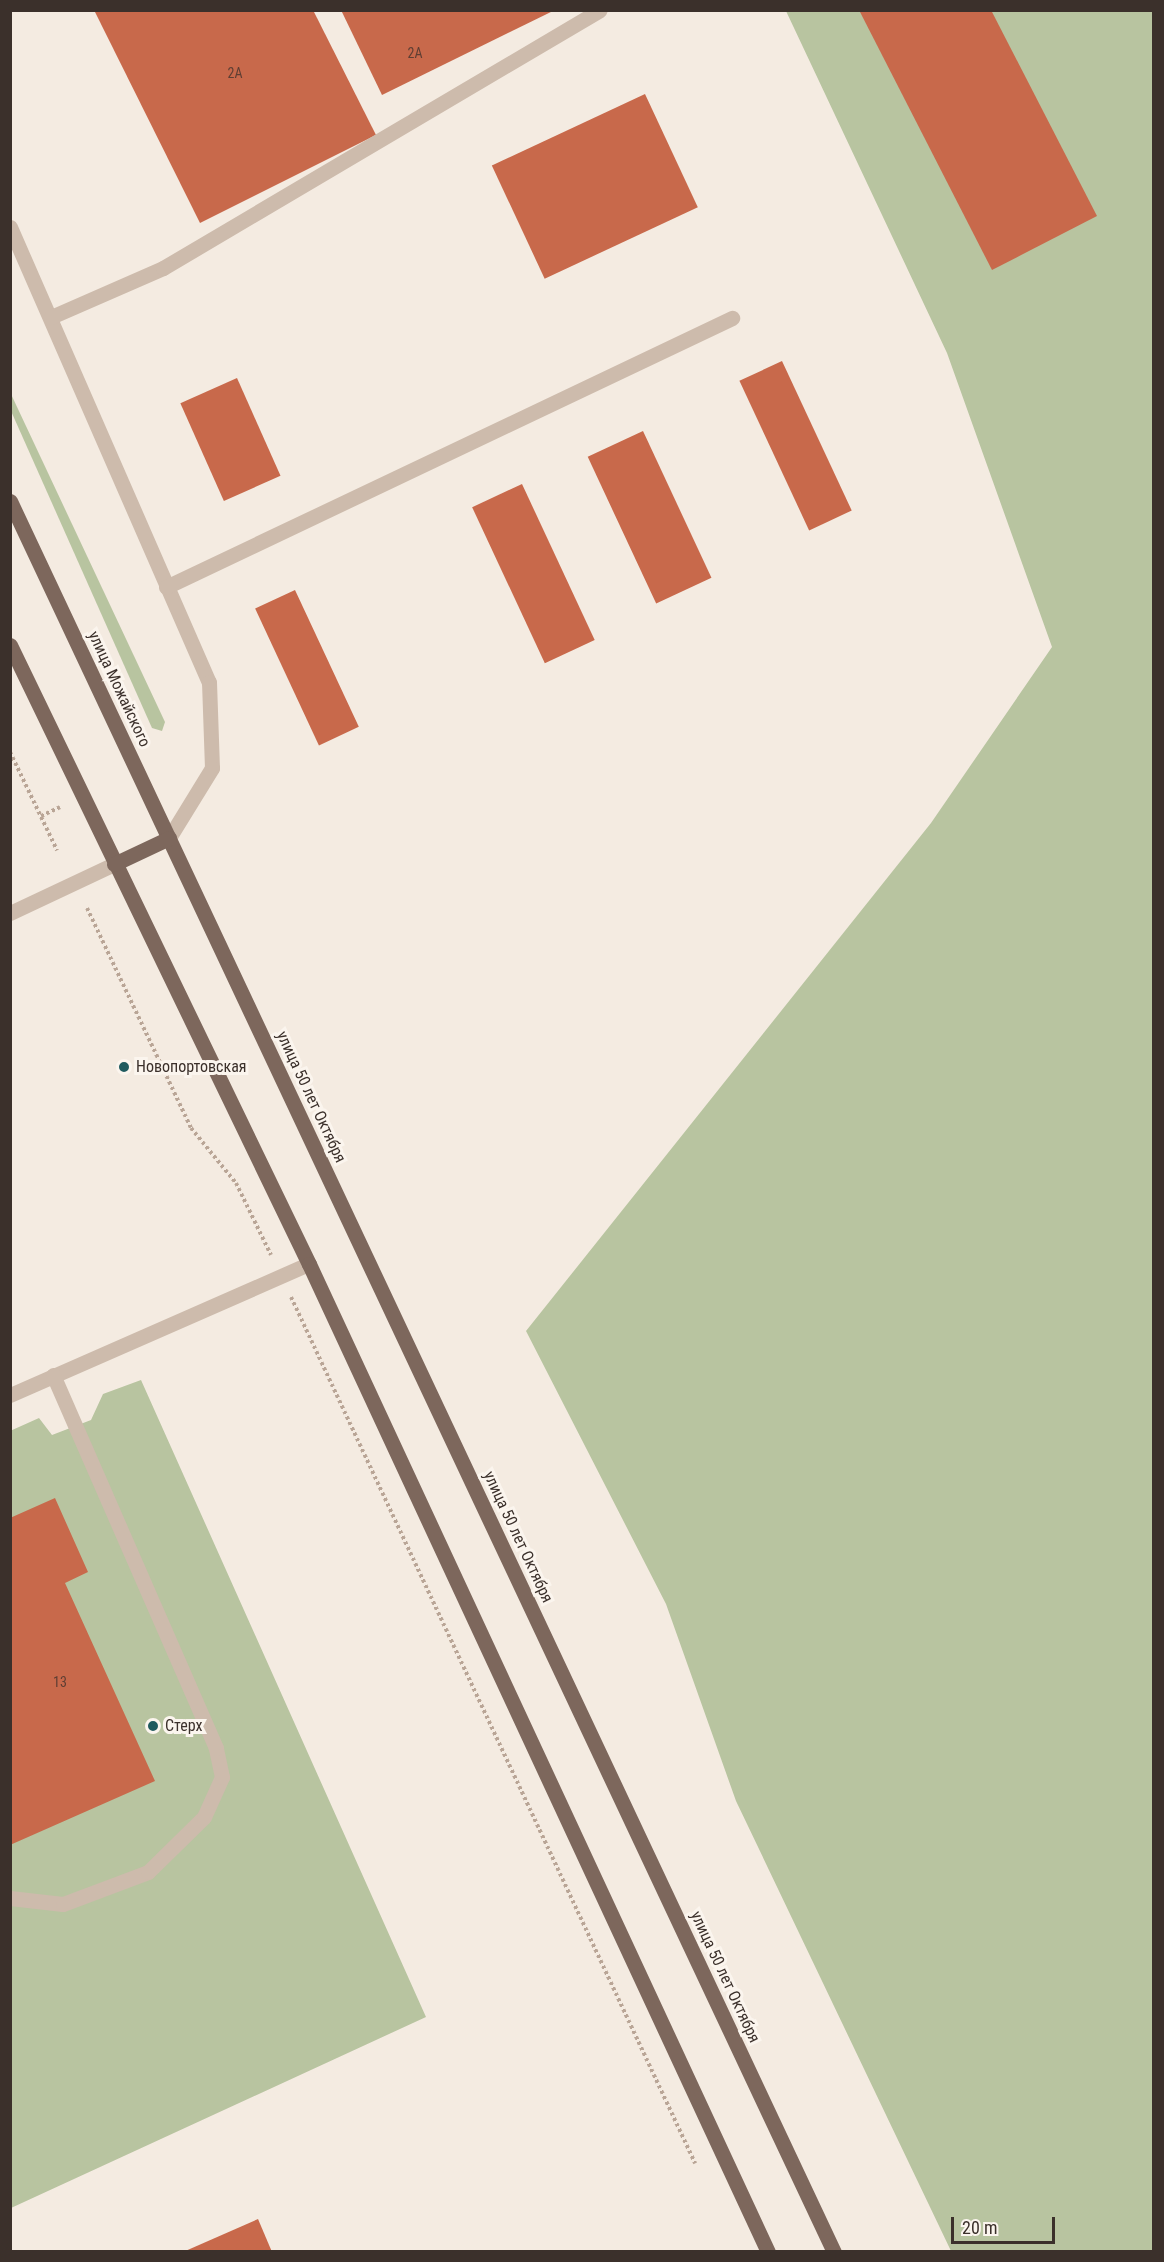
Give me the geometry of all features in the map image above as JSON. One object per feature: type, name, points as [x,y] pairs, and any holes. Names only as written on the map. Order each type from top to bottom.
[{"type":"main road","name":"улица Можайского","points":[[10,501],[169,838]]},
{"type":"main road","points":[[10,645],[309,1264],[768,2252]]},
{"type":"main road","points":[[114,864],[169,838]]},
{"type":"main road","name":"улица 50 лет Октября","points":[[169,838],[834,2252]]},
{"type":"street","points":[[51,317],[163,268],[600,10]]},
{"type":"street","points":[[10,227],[209,682],[212,768],[169,838]]},
{"type":"street","points":[[166,587],[732,318]]},
{"type":"street","points":[[10,913],[114,864]]},
{"type":"street","points":[[10,1395],[309,1264]]},
{"type":"street","points":[[10,1899],[63,1904],[148,1872],[204,1817],[222,1777],[216,1748],[53,1375]]},
{"type":"path","points":[[10,752],[57,850]]},
{"type":"path","points":[[41,816],[63,805]]},
{"type":"path","points":[[87,908],[191,1128],[236,1183],[701,2176]]},
{"type":"green space","points":[[786,11],[1153,11],[1153,2251],[951,2251],[736,1801],[666,1604],[526,1331],[931,823],[1052,647],[947,353]]},
{"type":"green space","points":[[10,392],[165,722],[162,731],[152,728],[11,411]]},
{"type":"green space","name":"Стерх","points":[[141,1380],[426,2017],[11,2208],[10,1431],[39,1418],[52,1435],[91,1420],[103,1394]]},
{"type":"building","points":[[94,10],[313,10],[376,135],[200,223]]},
{"type":"building","points":[[341,10],[555,10],[382,95]]},
{"type":"building","points":[[859,10],[991,10],[1097,216],[992,270]]},
{"type":"building","points":[[645,94],[698,207],[545,279],[492,165]]},
{"type":"building","points":[[782,361],[852,511],[809,530],[739,381]]},
{"type":"building","points":[[237,378],[281,476],[224,501],[180,403]]},
{"type":"building","points":[[643,431],[711,578],[656,604],[588,457]]},
{"type":"building","points":[[522,484],[595,640],[545,663],[472,507]]},
{"type":"building","points":[[295,590],[359,727],[319,745],[255,609]]},
{"type":"building","points":[[55,1498],[88,1572],[65,1583],[155,1781],[10,1845],[10,1518]]},
{"type":"building","points":[[258,2219],[272,2252],[183,2252]]},
{"type":"place","name":"Новопортовская","points":[[124,1067]]},
{"type":"place","name":"Стерх","points":[[153,1726]]}]
